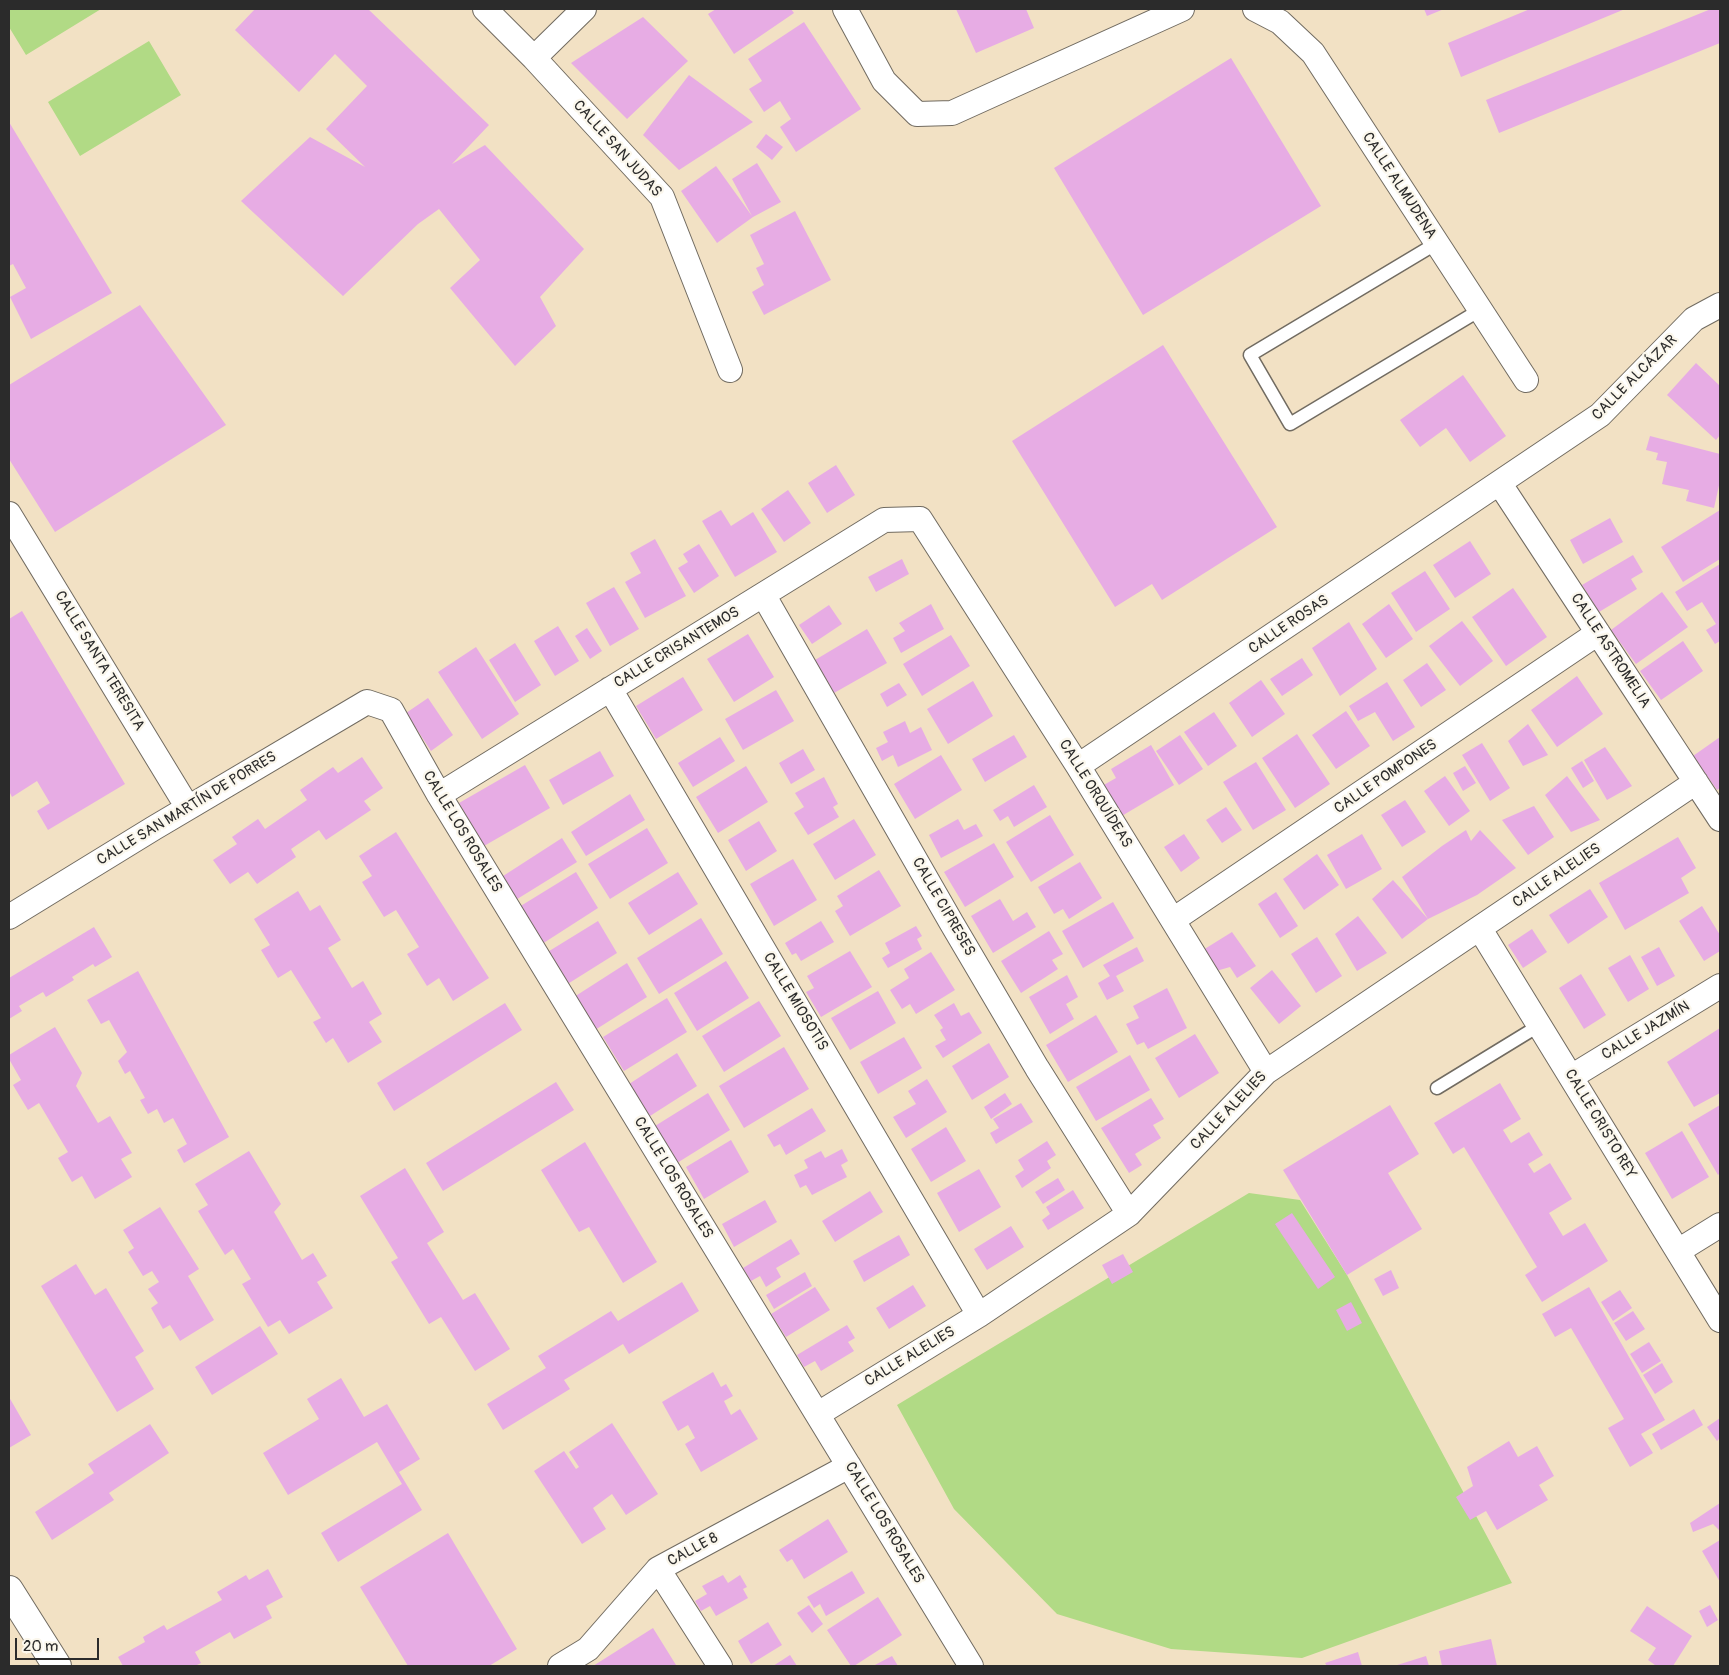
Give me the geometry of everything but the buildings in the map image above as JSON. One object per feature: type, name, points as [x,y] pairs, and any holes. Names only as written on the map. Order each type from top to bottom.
[{"type":"street","name":"CALLE SAN JUDAS","points":[[485,9],[534,58],[662,197],[730,370]]},
{"type":"street","points":[[534,58],[584,9]]},
{"type":"street","points":[[845,9],[884,81],[917,114],[952,114],[1182,9]]},
{"type":"street","name":"CALLE ALMUDENA","points":[[1255,9],[1280,22],[1313,53],[1526,380]]},
{"type":"street","name":"CALLE ALCÁZAR","points":[[1500,484],[1600,415],[1694,320],[1720,305]]},
{"type":"street","name":"CALLE ASTROMELIA","points":[[1500,484],[1720,819]]},
{"type":"street","name":"CALLE ROSAS","points":[[1078,766],[1500,484]]},
{"type":"street","name":"CALLE SANTA TERESITA","points":[[9,514],[188,808]]},
{"type":"street","name":"CALLE ORQUÍDEAS","points":[[920,519],[1078,766],[1266,1072]]},
{"type":"street","name":"CALLE CRISANTEMOS","points":[[439,795],[764,596],[884,520],[920,519]]},
{"type":"street","name":"CALLE CIPRESES","points":[[764,596],[950,922],[1037,1068],[1129,1214]]},
{"type":"street","name":"CALLE POMPONES","points":[[1173,920],[1598,633]]},
{"type":"street","name":"CALLE MIOSOTIS","points":[[610,689],[979,1315]]},
{"type":"street","name":"CALLE SAN MARTÍN DE PORRES","points":[[9,917],[367,702]]},
{"type":"street","name":"CALLE LOS ROSALES","points":[[367,702],[391,710],[439,795],[971,1666]]},
{"type":"street","name":"CALLE ALELIES","points":[[818,1414],[979,1315],[1129,1214],[1266,1072],[1696,782]]},
{"type":"street","name":"CALLE CRISTO REY","points":[[1480,929],[1720,1320]]},
{"type":"street","name":"CALLE JAZMÍN","points":[[1571,1077],[1720,986]]},
{"type":"street","points":[[1678,1251],[1720,1225]]},
{"type":"street","name":"CALLE 8","points":[[560,1666],[588,1649],[658,1569],[850,1466]]},
{"type":"street","points":[[658,1569],[720,1666]]},
{"type":"street","points":[[9,1590],[57,1666]]},
{"type":"lane","points":[[1437,243],[1250,355],[1290,424],[1480,310]]},
{"type":"lane","points":[[1437,1088],[1540,1025]]},
{"type":"green space","points":[[9,9],[101,9],[26,55],[9,27]]},
{"type":"green space","points":[[149,41],[181,95],[80,156],[48,102]]},
{"type":"green space","points":[[1249,1193],[1300,1200],[1347,1275],[1512,1583],[1302,1658],[1171,1649],[1057,1614],[954,1509],[897,1405]]}]
